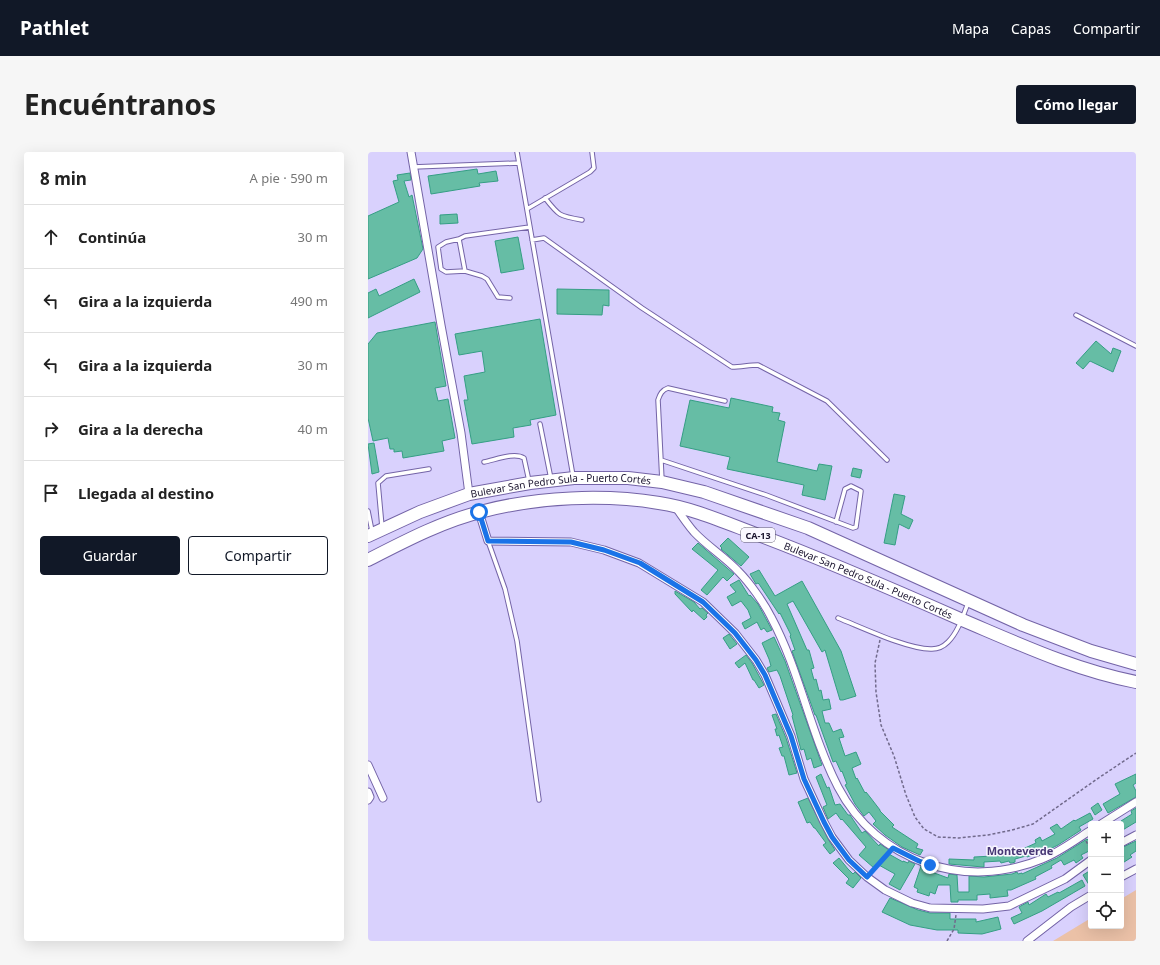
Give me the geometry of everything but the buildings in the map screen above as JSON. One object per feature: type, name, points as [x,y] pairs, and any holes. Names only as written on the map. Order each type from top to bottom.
[{"type":"highway","name":"Bulevar San Pedro Sula - Puerto Cortés","points":[[374,533],[420,512],[469,494],[530,483],[574,478],[628,478],[662,482],[704,492],[808,528],[1023,625],[1091,651],[1136,664]]},
{"type":"highway","name":"Bulevar San Pedro Sula - Puerto Cortés","points":[[368,560],[434,528],[479,512],[542,501],[582,498],[623,499],[659,503],[702,514],[800,551],[962,619],[1022,646],[1080,667],[1136,682]]},
{"type":"street","points":[[411,152],[441,325],[462,433],[469,494]]},
{"type":"street","points":[[675,506],[694,532],[739,572],[770,615],[784,642],[815,732],[838,788],[860,819],[875,835],[893,848],[919,861],[962,872],[986,872],[1021,866],[1044,859],[1088,832]]},
{"type":"street","points":[[479,512],[488,541],[571,542],[604,550],[640,563],[703,602],[735,633],[756,660],[765,675],[791,736],[804,779],[832,837],[849,860],[867,877],[885,890],[912,903],[930,908],[983,909],[1009,906],[1065,879],[1088,862]]},
{"type":"street","points":[[368,765],[383,798]]},
{"type":"street","points":[[368,792],[370,797],[368,800]]},
{"type":"street","points":[[1106,821],[1136,802]]},
{"type":"street","points":[[1124,841],[1136,835]]},
{"type":"street","points":[[1124,875],[1136,869]]},
{"type":"street","points":[[1027,941],[1071,907],[1088,897]]},
{"type":"lane","points":[[517,152],[574,478]]},
{"type":"lane","points":[[527,209],[590,172],[594,168],[592,152]]},
{"type":"lane","points":[[413,167],[519,163]]},
{"type":"lane","points":[[545,198],[556,213],[566,217],[582,220]]},
{"type":"lane","points":[[510,298],[498,297],[487,279],[482,276],[465,271],[446,272],[441,268],[438,247],[446,242],[465,236],[530,227]]},
{"type":"lane","points":[[532,240],[544,238],[642,308],[732,367],[742,368],[751,365],[758,366],[827,401],[887,460]]},
{"type":"lane","points":[[459,239],[465,271]]},
{"type":"lane","points":[[1076,315],[1136,346]]},
{"type":"lane","points":[[662,482],[658,400],[660,394],[664,389],[668,388],[725,401]]},
{"type":"lane","points":[[540,424],[551,480]]},
{"type":"lane","points":[[484,462],[521,456],[524,458],[530,483]]},
{"type":"lane","points":[[661,460],[766,495],[836,522],[853,528],[856,527],[862,491],[851,486],[845,489],[836,522]]},
{"type":"lane","points":[[374,533],[378,483],[381,479],[386,476],[429,469]]},
{"type":"lane","points":[[368,510],[374,533]]},
{"type":"lane","points":[[488,541],[505,589],[517,640],[539,800]]},
{"type":"lane","points":[[838,618],[881,635],[921,648],[932,649],[939,648],[949,642],[962,619],[969,600]]},
{"type":"path","points":[[881,635],[875,663],[876,692],[881,725],[894,756],[906,795],[915,817],[924,829],[938,837],[959,838],[988,835],[1033,824],[1060,804],[1136,754]]},
{"type":"path","points":[[1083,836],[1088,845]]},
{"type":"path","points":[[867,877],[893,848]]},
{"type":"path","points":[[947,941],[954,929],[956,909]]},
{"type":"shaded area","points":[[1136,890],[1136,941],[1053,941],[1088,920],[1088,929],[1124,929],[1124,897]]},
{"type":"district","name":"Monteverde","points":[[1020,850]]},
{"type":"route","points":[[479,512],[488,541],[571,542],[604,550],[640,563],[703,602],[735,633],[756,660],[769,682],[780,713],[791,736],[804,779],[832,837],[849,860],[867,877],[893,848],[930,865]]}]
